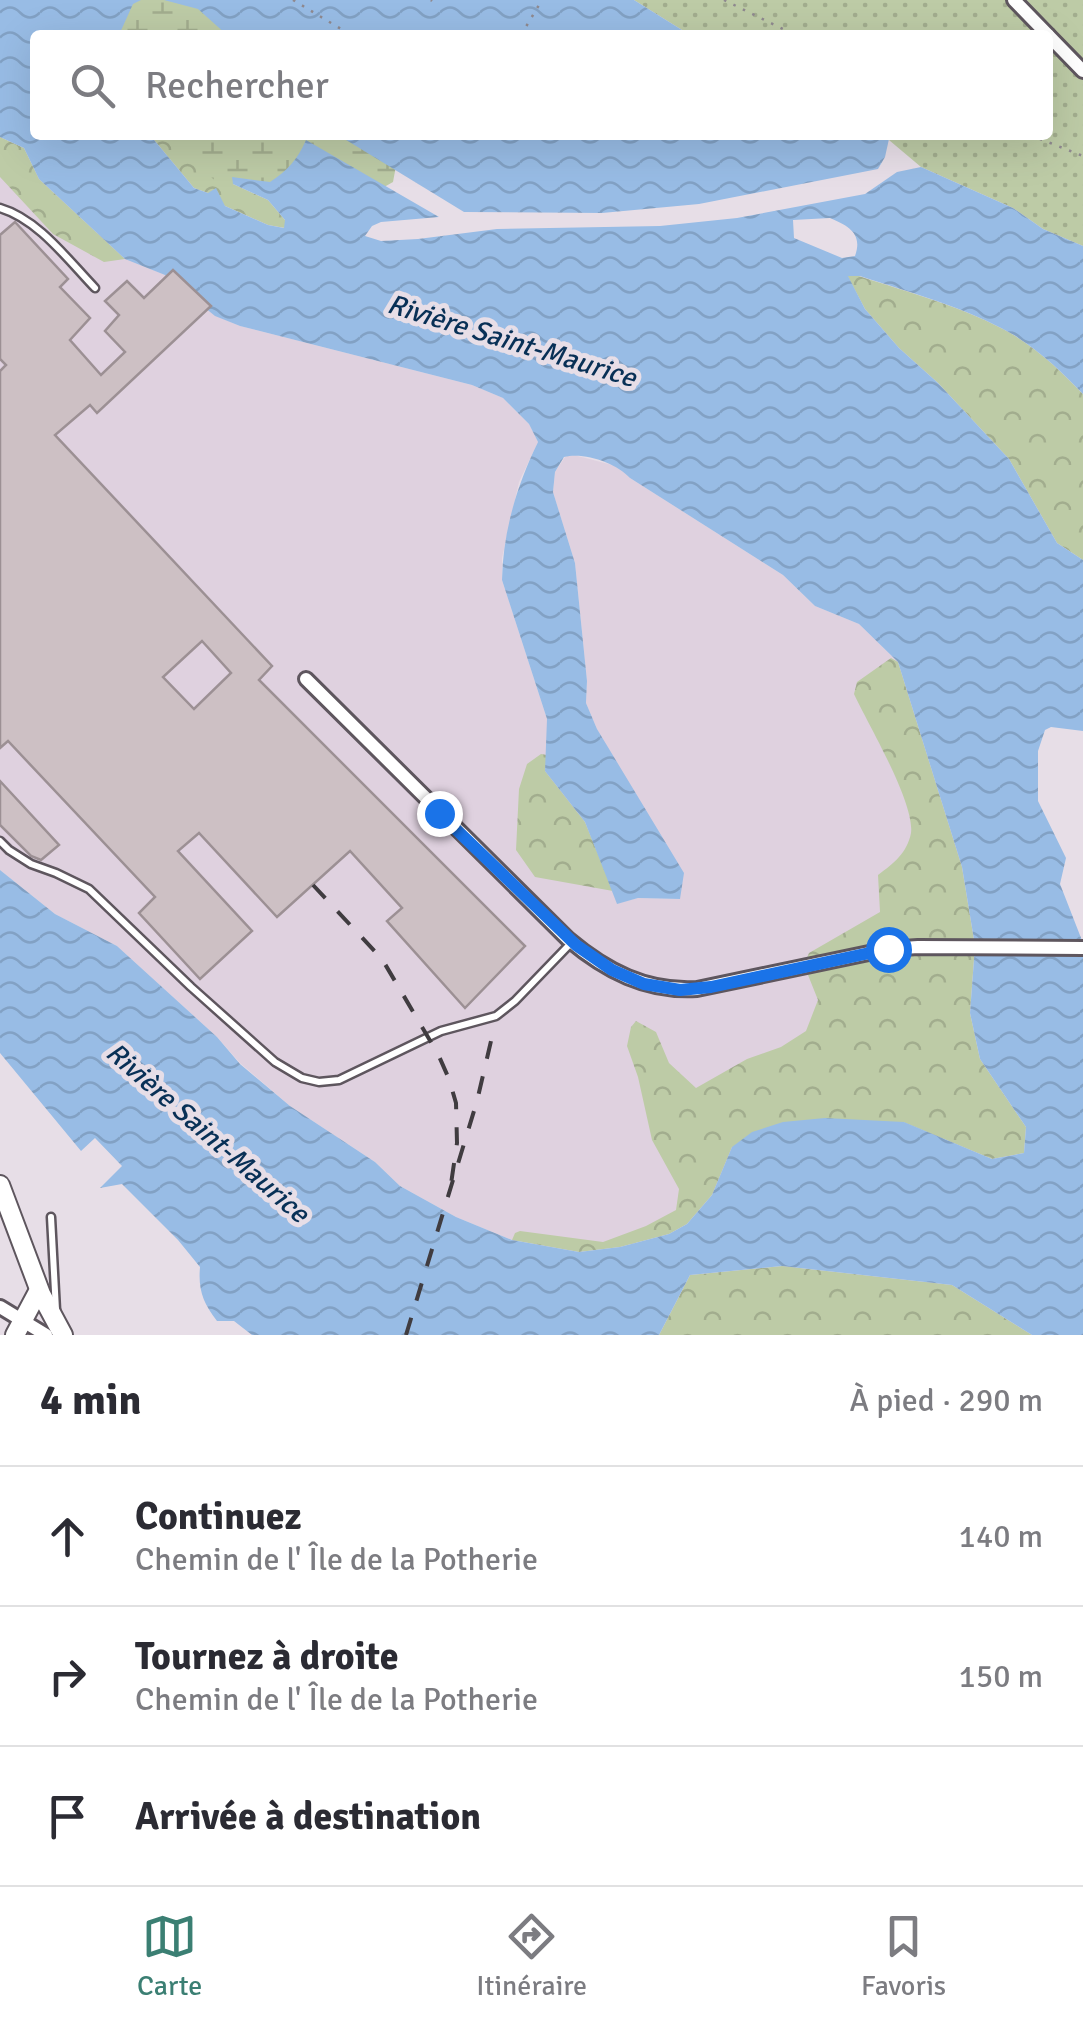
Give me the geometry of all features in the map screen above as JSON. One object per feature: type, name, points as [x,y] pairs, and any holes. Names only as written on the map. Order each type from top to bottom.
[{"type":"street","points":[[1014,0],[1043,30]]},
{"type":"street","points":[[1053,40],[1083,71]]},
{"type":"street","points":[[306,679],[572,942],[626,978],[680,990],[711,987],[888,949],[1083,948]]},
{"type":"street","points":[[0,1185],[54,1330],[18,1327],[0,1307]]},
{"type":"street","points":[[18,1327],[39,1290]]},
{"type":"lane","points":[[0,208],[37,229],[95,288]]},
{"type":"lane","points":[[0,841],[30,864],[89,889],[276,1062],[302,1078],[320,1082],[340,1080],[441,1031],[496,1016],[572,942]]},
{"type":"lane","points":[[52,1216],[54,1330]]},
{"type":"path","points":[[293,0],[343,30]]},
{"type":"path","points":[[525,30],[542,0]]},
{"type":"path","points":[[724,0],[785,30]]},
{"type":"path","points":[[1043,140],[1083,156]]},
{"type":"shaded area","points":[[0,137],[125,258],[165,275],[216,316],[240,326],[472,385],[503,398],[529,424],[538,442],[519,482],[502,558],[502,580],[547,719],[547,755],[585,822],[618,903],[638,898],[680,899],[586,703],[575,563],[553,492],[555,472],[565,457],[574,455],[620,467],[630,478],[783,575],[815,606],[859,624],[898,662],[962,867],[712,1195],[620,1247],[512,1240],[456,1217],[400,1186],[375,1162],[290,1106],[117,946],[55,914],[0,870]]},
{"type":"green space","points":[[31,0],[183,0],[255,30],[53,30]]},
{"type":"green space","points":[[634,0],[1083,0],[1083,246],[1043,229],[1013,208],[921,167],[889,140],[1053,140],[1053,30],[682,30]]},
{"type":"green space","points":[[0,137],[24,148],[39,179],[125,259],[104,262],[53,234],[0,177]]},
{"type":"green space","points":[[154,140],[304,140],[270,182],[233,178],[233,184],[268,200],[285,220],[285,228],[268,225],[194,188]]},
{"type":"green space","points":[[167,140],[396,140],[400,144],[393,182],[363,199],[316,198],[243,177],[218,183]]},
{"type":"green space","points":[[847,275],[937,301],[994,324],[1041,354],[1083,394],[1083,560],[1057,543],[1009,459],[938,383],[899,348],[865,309]]},
{"type":"green space","points":[[891,658],[898,662],[962,867],[975,946],[970,1013],[980,1059],[1026,1127],[1024,1153],[992,1159],[903,1122],[732,1147],[712,1195],[687,1224],[669,1234],[620,1247],[579,1252],[512,1240],[520,1231],[603,1242],[676,1210],[679,1189],[652,1140],[627,1046],[636,1021],[656,1032],[669,1063],[696,1088],[806,1031],[818,1000],[804,965],[809,953],[880,912],[878,875],[903,852],[911,833],[906,803],[854,694],[857,682]]},
{"type":"green space","points":[[541,754],[547,755],[545,771],[585,822],[613,891],[535,877],[516,850],[519,789],[527,764]]},
{"type":"green space","points":[[782,1266],[952,1285],[1032,1335],[659,1335],[690,1275]]},
{"type":"water","name":"Rivière Saint-Maurice","points":[[0,0],[141,0],[133,4],[121,30],[30,30],[30,140],[154,140],[194,188],[208,193],[216,188],[225,206],[268,225],[284,228],[285,220],[268,200],[233,184],[232,177],[270,182],[291,164],[306,140],[439,217],[381,222],[365,236],[381,241],[497,229],[660,226],[737,218],[865,194],[897,172],[921,167],[1013,208],[1043,229],[1083,246],[1083,394],[1041,354],[994,324],[918,295],[860,276],[848,276],[865,309],[899,348],[938,383],[1009,459],[1057,543],[1083,560],[1083,731],[1051,727],[1045,730],[1038,751],[1038,801],[1066,858],[1060,884],[1083,943],[1083,1335],[1032,1335],[952,1285],[782,1266],[690,1275],[659,1335],[252,1335],[234,1321],[217,1321],[202,1296],[200,1267],[178,1240],[122,1184],[100,1188],[122,1166],[95,1138],[81,1151],[0,1053],[0,870],[55,914],[117,946],[217,1037],[240,1064],[290,1106],[375,1162],[400,1186],[456,1217],[512,1240],[579,1252],[620,1247],[669,1234],[687,1224],[712,1195],[732,1147],[752,1132],[783,1122],[825,1118],[904,1122],[992,1159],[1024,1153],[1026,1127],[980,1059],[970,1013],[975,946],[962,867],[898,662],[859,624],[815,606],[783,575],[617,468],[590,457],[564,457],[555,472],[553,492],[575,563],[586,703],[597,729],[684,873],[680,899],[638,898],[617,904],[585,822],[545,771],[547,719],[502,580],[512,509],[538,442],[529,424],[503,398],[472,385],[240,326],[215,316],[165,275],[125,259],[39,179],[24,148],[0,137]],"holes":[[[830,218],[856,236],[857,248],[855,256],[842,258],[794,238],[793,220]]]},
{"type":"water","points":[[164,0],[634,0],[682,30],[221,30],[198,9]]},
{"type":"water","points":[[346,140],[889,140],[878,169],[699,204],[602,213],[464,212]]},
{"type":"building","points":[[15,222],[68,279],[60,287],[90,318],[70,340],[101,375],[125,352],[105,331],[119,315],[105,301],[127,281],[144,298],[173,270],[211,306],[97,413],[90,405],[55,435],[272,666],[259,680],[525,946],[465,1008],[387,921],[402,908],[350,851],[277,917],[199,833],[178,851],[252,931],[200,979],[139,913],[155,897],[8,741],[0,748],[0,371],[6,365],[0,359],[0,235]],"holes":[[[202,641],[231,673],[194,709],[163,677]]]},
{"type":"building","points":[[0,781],[59,845],[41,860],[31,856],[0,825]]},
{"type":"railway","points":[[313,885],[382,959],[438,1054],[456,1103],[457,1143],[451,1184]]},
{"type":"railway","points":[[406,1335],[477,1101],[491,1041]]},
{"type":"route","points":[[439,813],[576,945],[612,970],[644,984],[680,990],[711,987],[888,949]]}]
